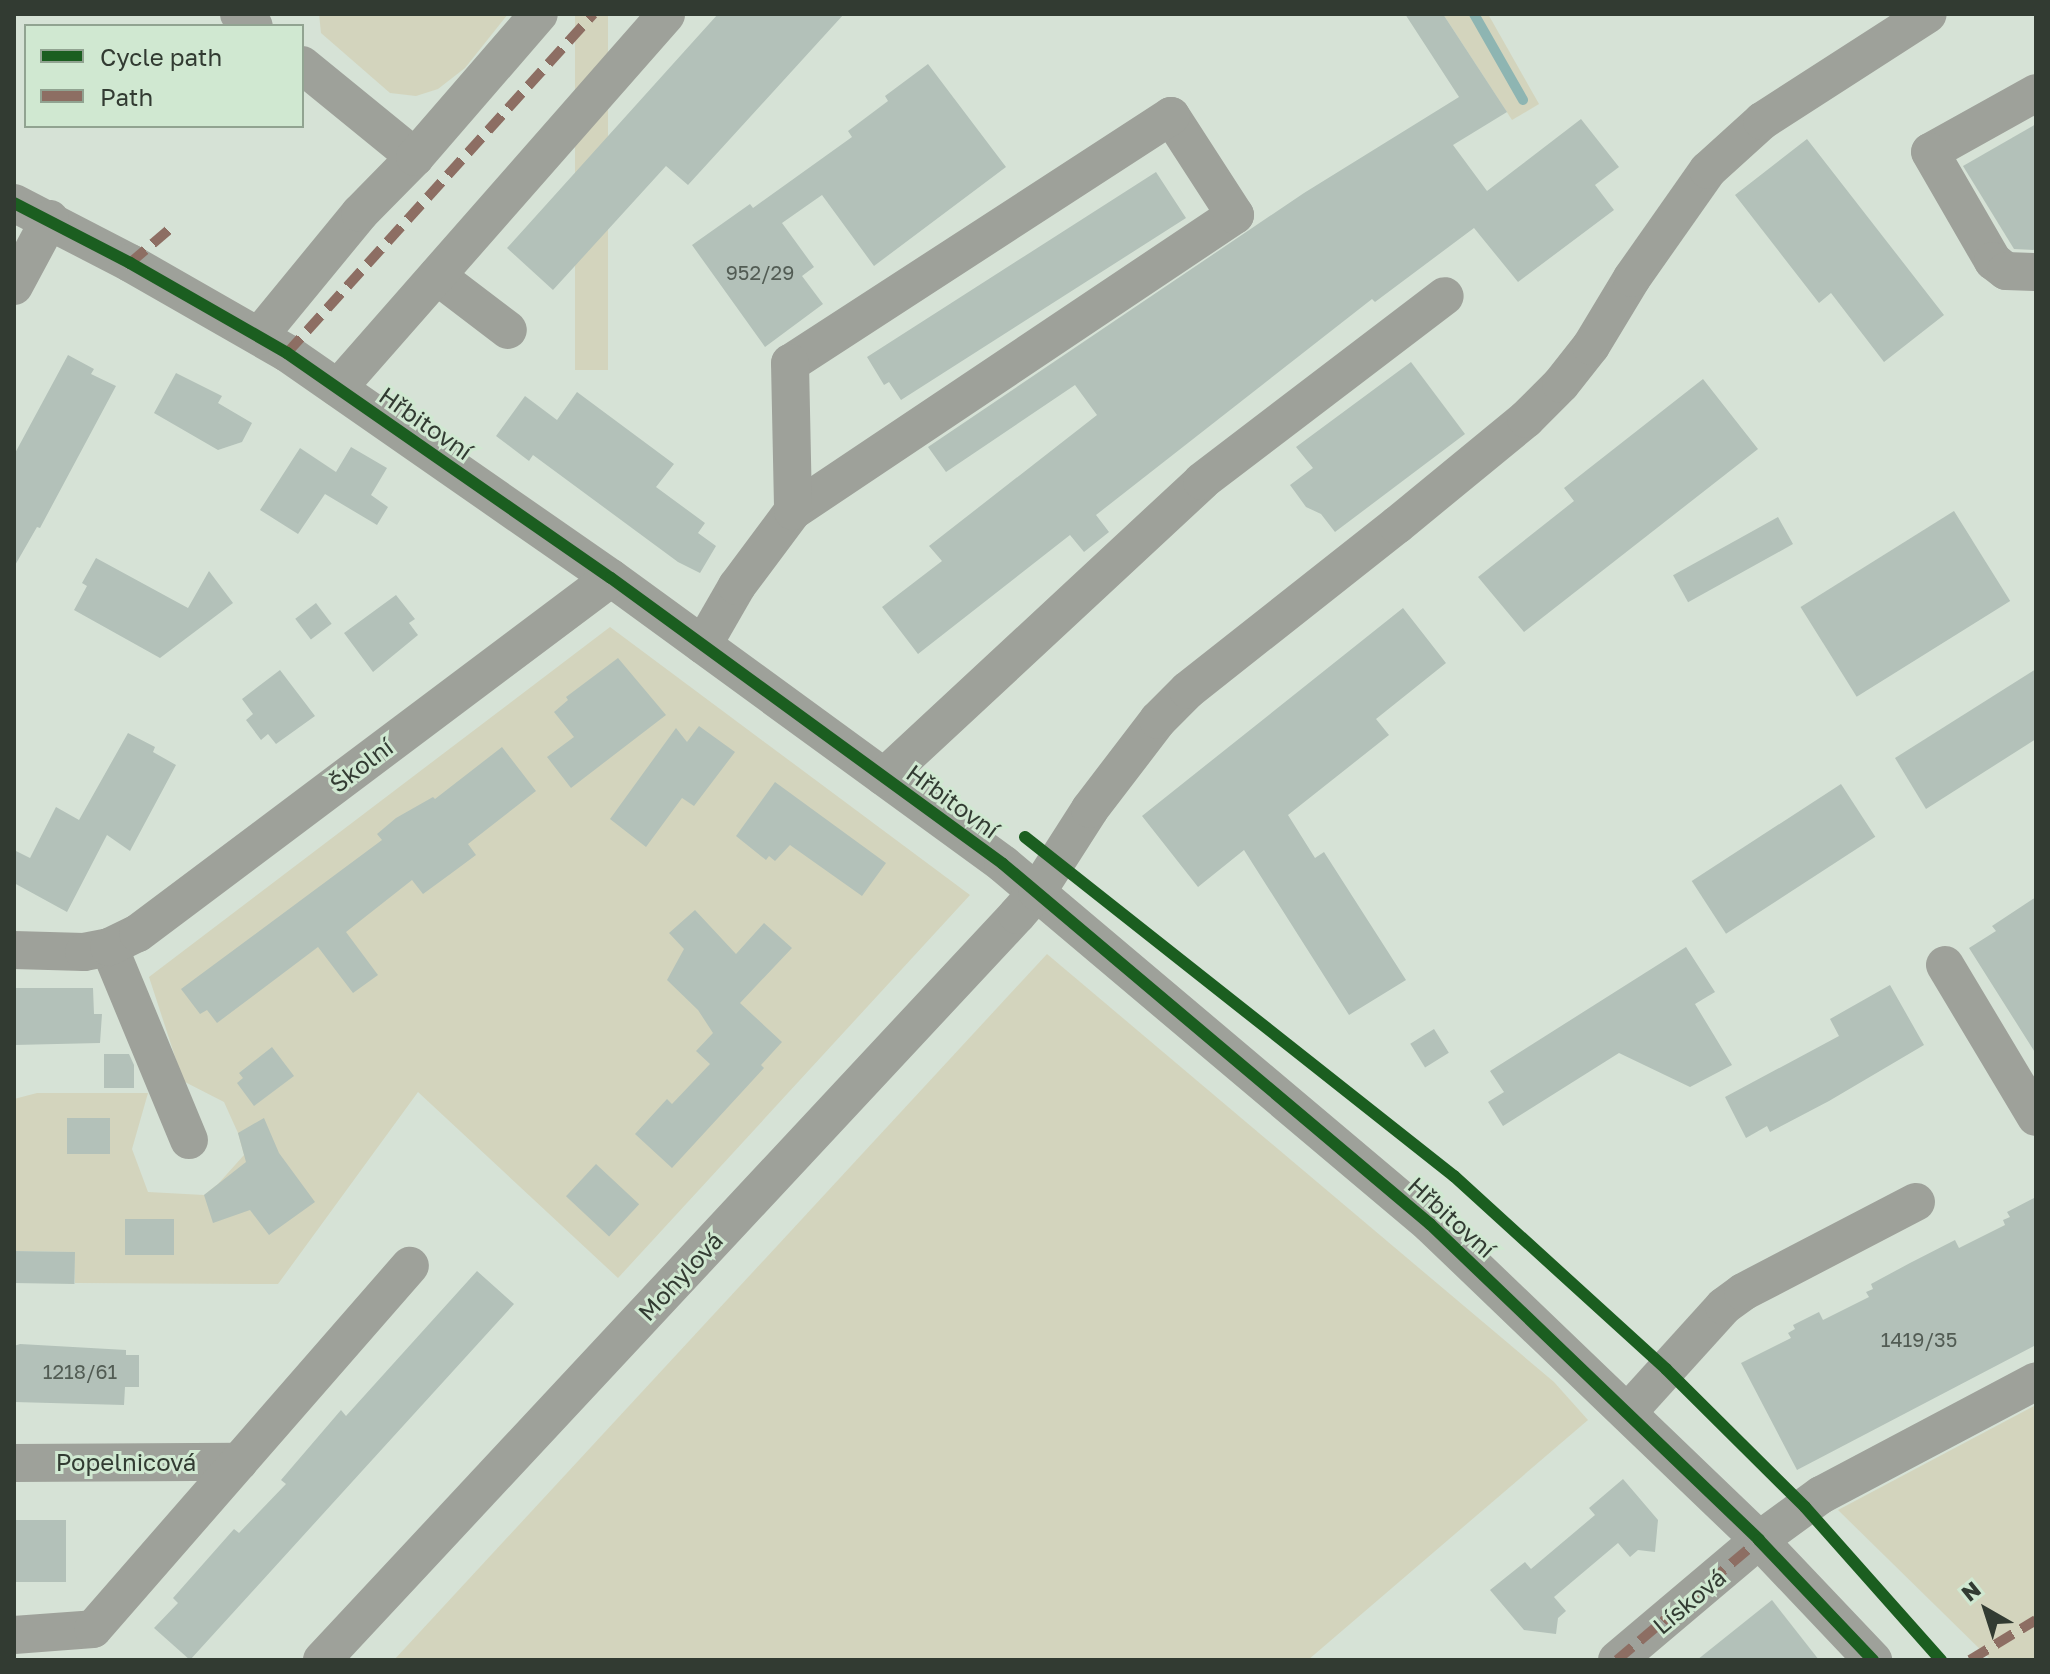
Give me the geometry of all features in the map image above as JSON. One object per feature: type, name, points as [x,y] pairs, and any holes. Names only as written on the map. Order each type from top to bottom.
[{"type":"street","points":[[259,336],[360,213],[415,157],[539,14]]},
{"type":"street","points":[[338,388],[666,14]]},
{"type":"street","name":"Mohylová","points":[[322,1660],[1037,892],[1090,809],[1158,720],[1188,690],[1526,419],[1561,384],[1591,346],[1632,278],[1708,170],[1762,121],[1928,14]]},
{"type":"street","points":[[304,67],[415,157]]},
{"type":"street","points":[[2036,93],[1930,152],[1993,261],[2006,271],[2036,272]]},
{"type":"street","points":[[703,645],[737,586],[793,511],[1235,215],[1171,116],[790,363],[793,511]]},
{"type":"street","name":"Hřbitovní","points":[[14,203],[50,219],[259,336],[338,388],[611,578],[1037,892],[1430,1224],[1759,1540],[1873,1660]]},
{"type":"street","points":[[14,286],[50,219]]},
{"type":"street","points":[[437,276],[508,330]]},
{"type":"street","points":[[884,777],[1202,481],[1445,296]]},
{"type":"street","name":"Školní","points":[[14,950],[84,952],[109,947],[138,933],[611,578]]},
{"type":"street","points":[[109,947],[189,1140]]},
{"type":"street","points":[[1945,965],[2036,1117]]},
{"type":"street","points":[[1628,1412],[1734,1299],[1916,1202]]},
{"type":"street","points":[[14,1635],[93,1629],[410,1266]]},
{"type":"street","name":"Lísková","points":[[1617,1660],[1759,1540],[1821,1495],[2036,1381]]},
{"type":"street","name":"Popelnicová","points":[[14,1463],[239,1462]]},
{"type":"green space","points":[[319,14],[508,14],[465,68],[438,89],[416,96],[390,93],[321,33]]},
{"type":"green space","points":[[575,14],[608,14],[608,370],[575,370]]},
{"type":"green space","points":[[1443,14],[1488,14],[1539,104],[1512,120]]},
{"type":"green space","points":[[610,627],[970,895],[618,1278],[418,1092],[278,1284],[75,1283],[74,1252],[14,1251],[14,1099],[37,1093],[148,1093],[132,1149],[148,1192],[204,1195],[218,1184],[244,1155],[238,1133],[224,1102],[183,1081],[149,977]]},
{"type":"green space","points":[[1047,954],[1554,1382],[1588,1420],[1308,1660],[394,1660]]},
{"type":"green space","points":[[2036,1405],[2036,1660],[1991,1660],[1838,1510]]},
{"type":"building","points":[[718,14],[844,14],[688,185],[666,166],[553,290],[507,248]]},
{"type":"building","points":[[1405,14],[1443,14],[1507,112],[1453,145],[1487,191],[1581,119],[1619,167],[1595,185],[1614,210],[1518,282],[1474,228],[1375,302],[1372,299],[1096,515],[1109,532],[1084,552],[1070,535],[918,654],[882,607],[942,561],[929,546],[1097,415],[1075,385],[946,472],[928,447],[1304,193],[1459,97]]},
{"type":"building","points":[[928,64],[1006,167],[874,266],[822,195],[782,223],[814,267],[802,276],[823,304],[765,347],[692,245],[750,204],[753,208],[852,137],[848,131],[888,101],[885,96]]},
{"type":"building","points":[[2036,124],[2036,250],[2014,249],[1963,166]]},
{"type":"building","points":[[1807,139],[1944,315],[1884,362],[1831,293],[1819,303],[1735,195]]},
{"type":"building","points":[[1156,172],[1186,218],[901,400],[889,382],[884,385],[867,357]]},
{"type":"building","points":[[68,355],[94,369],[91,374],[116,386],[40,528],[37,527],[14,567],[14,455]]},
{"type":"building","points":[[1411,362],[1465,434],[1335,532],[1321,514],[1306,507],[1290,485],[1313,468],[1296,447]]},
{"type":"building","points":[[176,373],[222,396],[218,403],[252,423],[242,442],[218,450],[154,413]]},
{"type":"building","points":[[1703,379],[1758,449],[1524,632],[1478,577],[1574,501],[1564,488]]},
{"type":"building","points":[[577,392],[674,464],[656,487],[705,523],[698,533],[716,546],[700,573],[678,562],[533,455],[529,461],[496,436],[525,396],[557,420]]},
{"type":"building","points":[[351,447],[387,468],[371,495],[388,507],[377,525],[325,494],[298,534],[260,510],[300,448],[336,472]]},
{"type":"building","points":[[1954,511],[2010,601],[1857,697],[1801,607]]},
{"type":"building","points":[[1778,517],[1793,544],[1688,602],[1673,575]]},
{"type":"building","points":[[96,558],[188,608],[209,571],[233,603],[160,658],[74,610],[87,586],[82,583]]},
{"type":"building","points":[[396,595],[415,619],[409,623],[418,635],[373,672],[344,633]]},
{"type":"building","points":[[316,603],[332,624],[311,639],[295,619]]},
{"type":"building","points":[[1403,608],[1446,663],[1376,719],[1389,735],[1288,815],[1315,858],[1324,852],[1406,980],[1349,1015],[1244,850],[1198,887],[1142,816]]},
{"type":"building","points":[[618,658],[666,715],[571,788],[547,757],[574,737],[554,712],[568,700],[566,697]]},
{"type":"building","points":[[2036,669],[2036,739],[1926,809],[1895,758]]},
{"type":"building","points":[[280,670],[315,716],[276,744],[268,734],[261,740],[246,720],[253,714],[242,699]]},
{"type":"building","points":[[699,726],[735,752],[694,806],[682,798],[646,847],[610,819],[676,728],[687,742]]},
{"type":"building","points":[[128,733],[155,747],[153,752],[176,765],[130,851],[107,835],[67,912],[14,883],[14,850],[30,858],[56,807],[79,820]]},
{"type":"building","points":[[502,747],[536,791],[468,844],[476,855],[423,894],[412,880],[346,932],[378,975],[353,993],[318,947],[217,1023],[207,1010],[200,1014],[181,989],[382,840],[377,834],[396,818],[433,797],[435,799]]},
{"type":"building","points":[[775,782],[886,863],[862,896],[790,845],[775,861],[769,856],[766,860],[736,836]]},
{"type":"building","points":[[1841,784],[1875,837],[1726,934],[1692,881]]},
{"type":"building","points":[[2036,897],[2036,1054],[1969,948],[1996,931],[1992,926]]},
{"type":"building","points":[[695,910],[736,954],[764,923],[792,948],[740,1003],[782,1042],[761,1065],[764,1068],[672,1168],[635,1134],[667,1099],[672,1104],[710,1064],[696,1051],[713,1033],[698,1010],[667,980],[684,949],[669,933]]},
{"type":"building","points":[[1686,947],[1715,992],[1695,1004],[1732,1065],[1690,1087],[1619,1053],[1503,1126],[1488,1102],[1504,1092],[1490,1071]]},
{"type":"building","points":[[1890,985],[1924,1045],[1770,1132],[1767,1126],[1746,1138],[1725,1097],[1839,1036],[1830,1019]]},
{"type":"building","points":[[14,988],[93,988],[94,1014],[102,1014],[100,1043],[14,1045]]},
{"type":"building","points":[[1434,1029],[1449,1053],[1425,1068],[1410,1044]]},
{"type":"building","points":[[272,1047],[294,1076],[254,1106],[237,1083],[243,1078],[239,1073]]},
{"type":"building","points":[[104,1054],[129,1054],[134,1065],[134,1088],[104,1088]]},
{"type":"building","points":[[67,1118],[110,1118],[110,1154],[67,1154]]},
{"type":"building","points":[[264,1118],[279,1153],[315,1202],[269,1235],[250,1210],[213,1223],[204,1195],[246,1162],[238,1133]]},
{"type":"building","points":[[596,1164],[639,1204],[609,1236],[566,1196]]},
{"type":"building","points":[[2036,1197],[2036,1345],[1797,1470],[1741,1363],[1791,1338],[1788,1333],[1795,1329],[1793,1325],[1819,1312],[1823,1320],[1869,1297],[1866,1292],[1873,1289],[1871,1284],[1910,1263],[1955,1240],[1959,1248],[2005,1225],[2003,1220],[2010,1217],[2007,1212]]},
{"type":"building","points":[[125,1219],[174,1219],[174,1255],[125,1255]]},
{"type":"building","points":[[14,1251],[75,1252],[74,1284],[14,1283]]},
{"type":"building","points":[[477,1271],[514,1304],[190,1660],[154,1628],[178,1603],[173,1598],[234,1529],[239,1533],[286,1484],[281,1480],[341,1410],[346,1416]]},
{"type":"building","points":[[14,1346],[126,1350],[126,1355],[139,1355],[139,1387],[125,1387],[124,1405],[14,1402]]},
{"type":"building","points":[[1623,1479],[1658,1520],[1655,1552],[1638,1550],[1630,1557],[1618,1543],[1554,1597],[1566,1611],[1558,1618],[1556,1634],[1524,1630],[1490,1590],[1525,1562],[1531,1569],[1595,1515],[1589,1508]]},
{"type":"building","points":[[14,1520],[66,1520],[66,1582],[14,1582]]},
{"type":"building","points":[[1772,1600],[1819,1660],[1697,1660]]},
{"type":"waterway","points":[[1474,14],[1523,100]]},
{"type":"marked path","points":[[287,353],[593,14]]},
{"type":"marked path","points":[[130,263],[172,227]]},
{"type":"marked path","points":[[1617,1660],[1759,1540]]},
{"type":"marked path","points":[[1970,1660],[2036,1620]]},
{"type":"cycle path","points":[[14,203],[130,263],[287,353],[611,578],[1003,864],[1430,1224],[1759,1540],[1873,1660]]},
{"type":"cycle path","points":[[1025,837],[1454,1176],[1666,1369],[1805,1507],[1941,1660]]}]
